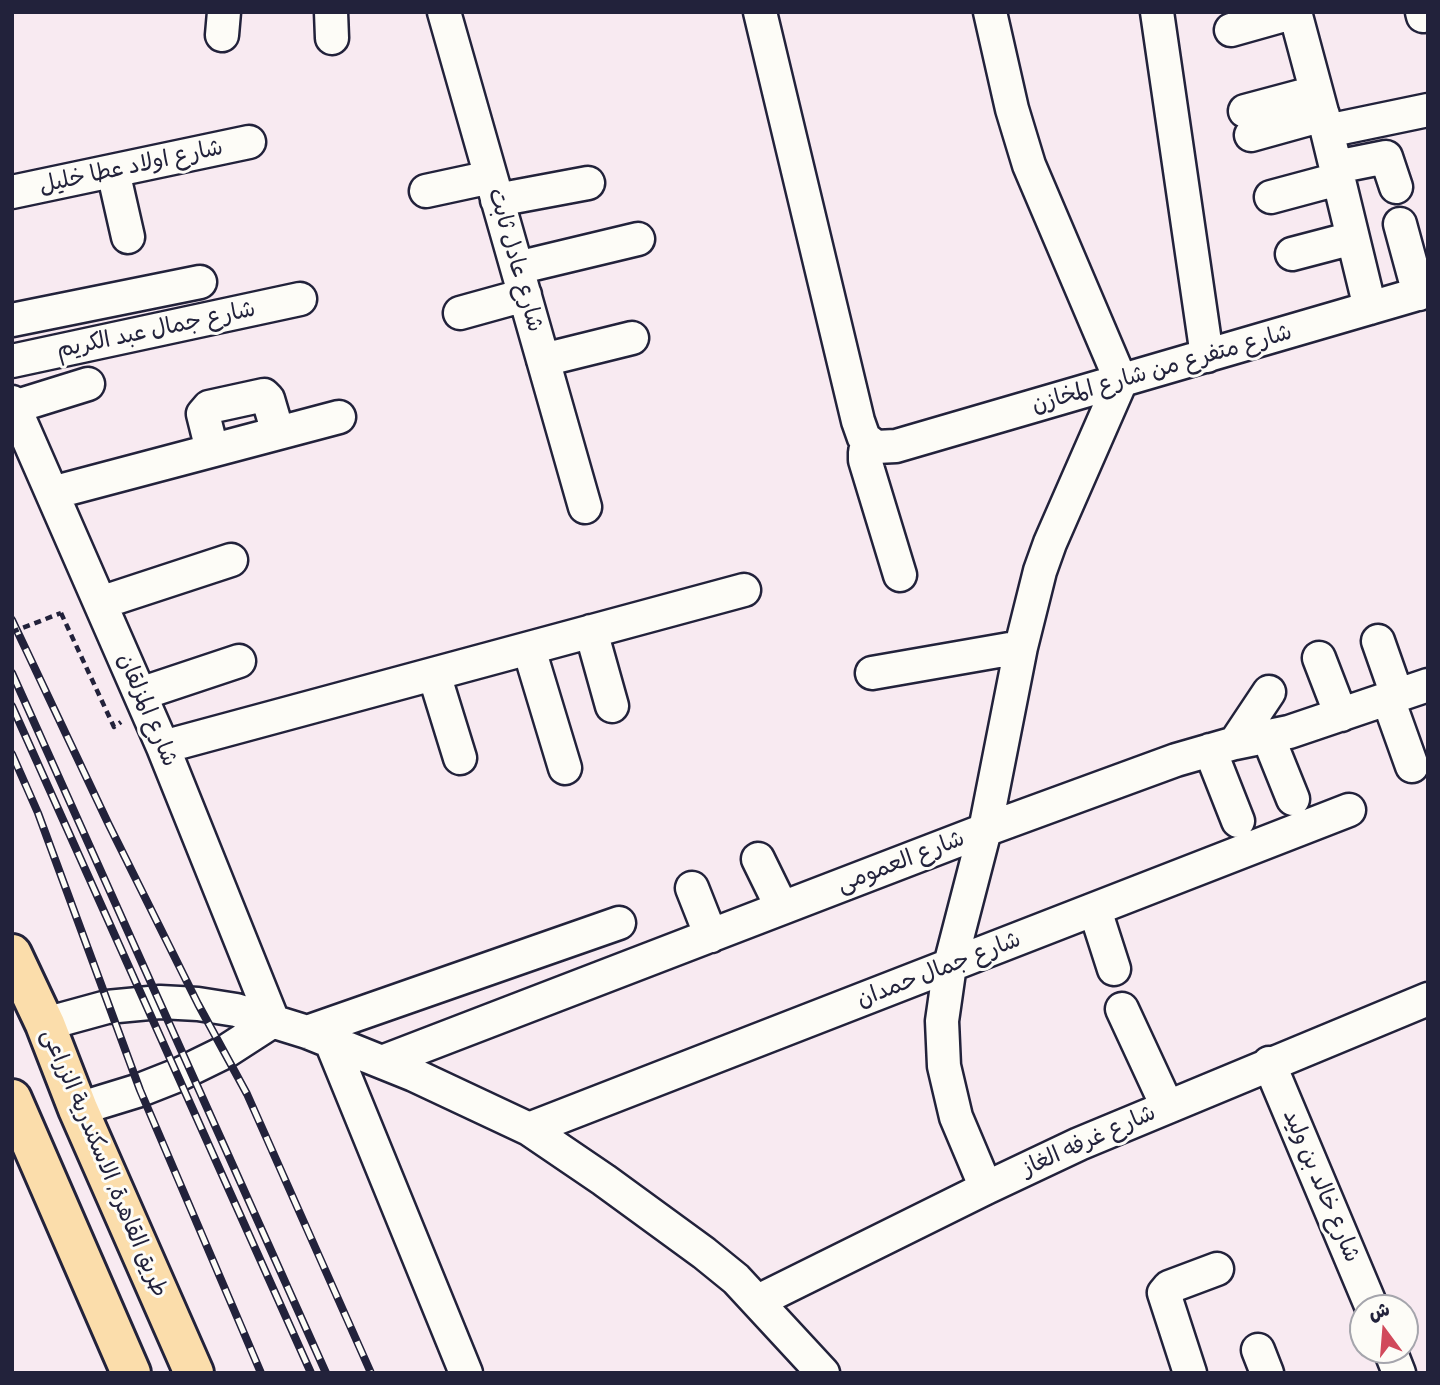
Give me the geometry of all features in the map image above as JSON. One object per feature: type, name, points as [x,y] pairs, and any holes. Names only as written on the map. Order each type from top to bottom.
[{"type":"highway","name":"طريق القاهرة, الاسكندرية الزراعى","points":[[12,954],[46,1024],[78,1109],[194,1373]]},
{"type":"highway","points":[[12,1099],[131,1373]]},
{"type":"street","name":"شارع عادل ثابت","points":[[444,12],[585,507]]},
{"type":"street","points":[[760,12],[858,421],[864,438],[886,447]]},
{"type":"street","points":[[986,1188],[956,1117],[944,1066],[942,1021],[950,965],[985,830],[1021,647],[1040,571],[1121,381],[1029,165],[1012,109],[990,12]]},
{"type":"street","points":[[1157,12],[1207,356]]},
{"type":"street","points":[[1231,30],[1294,12],[1370,308]]},
{"type":"street","points":[[1248,123],[1322,113],[1428,110]]},
{"type":"street","name":"شارع اولاد عطا خليل","points":[[12,192],[249,142]]},
{"type":"street","points":[[1271,197],[1386,158],[1396,187]]},
{"type":"street","points":[[113,171],[128,237]]},
{"type":"street","points":[[426,191],[588,183]]},
{"type":"street","points":[[1399,224],[1424,293]]},
{"type":"street","points":[[1292,254],[1353,238]]},
{"type":"street","points":[[460,313],[521,282],[638,239]]},
{"type":"street","points":[[12,320],[201,282]]},
{"type":"street","name":"شارع متفرع من شارع المخازن","points":[[886,447],[1424,293]]},
{"type":"street","name":"شارع جمال عبد الكريم","points":[[12,361],[300,299]]},
{"type":"street","points":[[543,360],[632,338]]},
{"type":"street","points":[[13,404],[88,384]]},
{"type":"street","points":[[212,450],[203,414],[209,407],[264,395],[268,399],[278,433]]},
{"type":"street","name":"شارع المزلقان","points":[[13,404],[163,747],[273,1021]]},
{"type":"street","points":[[52,493],[338,417]]},
{"type":"street","points":[[886,447],[865,452],[864,460],[900,575]]},
{"type":"street","points":[[100,603],[231,560]]},
{"type":"street","points":[[163,747],[744,590]]},
{"type":"street","points":[[592,631],[612,706]]},
{"type":"street","points":[[1378,641],[1412,766]]},
{"type":"street","points":[[872,673],[1021,647]]},
{"type":"street","points":[[529,649],[565,768]]},
{"type":"street","points":[[1319,658],[1341,715]]},
{"type":"street","points":[[140,694],[239,661]]},
{"type":"street","points":[[435,674],[460,758]]},
{"type":"street","name":"شارع العمومى","points":[[382,1062],[985,830],[1223,747],[1268,737],[1341,715],[1428,685]]},
{"type":"street","points":[[1238,821],[1223,747],[1269,692]]},
{"type":"street","points":[[1268,737],[1293,799]]},
{"type":"street","name":"شارع جمال حمدان","points":[[528,1129],[1349,810]]},
{"type":"street","points":[[758,859],[782,908]]},
{"type":"street","points":[[692,888],[711,936]]},
{"type":"street","points":[[1095,910],[1114,969]]},
{"type":"street","points":[[319,1037],[619,923]]},
{"type":"street","name":"شارع غرفه الغاز","points":[[758,1301],[986,1188],[1167,1106],[1428,999]]},
{"type":"street","points":[[46,1024],[107,1007],[160,1002],[198,1004],[273,1021],[382,1062],[528,1129],[604,1180],[704,1253],[758,1301],[823,1373]]},
{"type":"street","points":[[1122,1009],[1167,1106]]},
{"type":"street","points":[[78,1109],[129,1094],[178,1075],[225,1052],[273,1021]]},
{"type":"street","points":[[319,1037],[466,1373]]},
{"type":"street","name":"شارع خالد بن وليد","points":[[1269,1063],[1366,1294]]},
{"type":"street","points":[[1190,1373],[1164,1293],[1169,1287],[1217,1269]]},
{"type":"path","points":[[12,632],[61,613],[114,727]]},
{"type":"railway","points":[[12,620],[108,823],[198,1004],[247,1094],[371,1373]]},
{"type":"railway","points":[[12,673],[326,1373]]},
{"type":"railway","points":[[12,706],[311,1373]]},
{"type":"railway","points":[[12,754],[38,813],[140,1090],[261,1373]]}]
